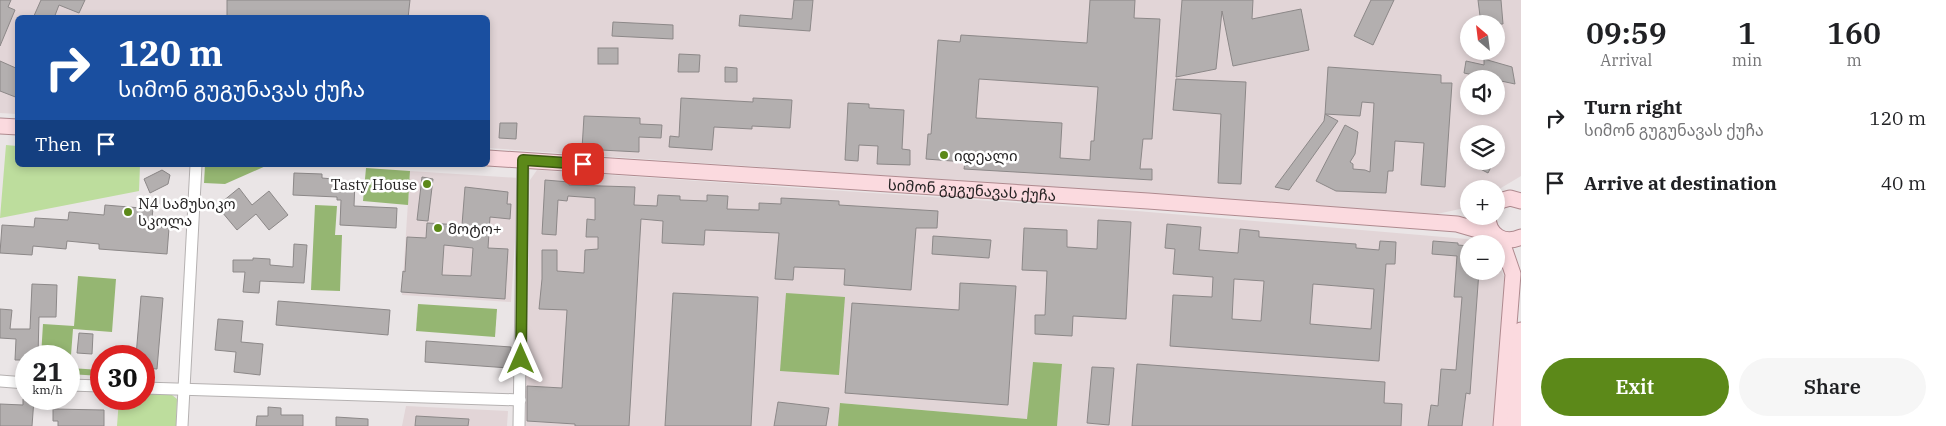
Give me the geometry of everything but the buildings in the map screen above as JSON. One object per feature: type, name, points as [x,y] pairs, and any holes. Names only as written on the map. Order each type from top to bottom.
[{"type":"main road","points":[[0,126],[15,127]]},
{"type":"main road","name":"სიმონ გუგუნავას ქუჩა","points":[[490,158],[1148,201],[1457,224],[1492,235]]},
{"type":"main road","points":[[1505,198],[1521,189]]},
{"type":"main road","points":[[1505,199],[1510,198],[1521,201]]},
{"type":"main road","points":[[1505,239],[1510,241],[1521,237]]},
{"type":"main road","points":[[1501,426],[1513,274],[1505,254]]},
{"type":"main road","points":[[1514,426],[1521,330]]},
{"type":"street","points":[[519,426],[523,160]]},
{"type":"street","points":[[182,426],[196,167]]},
{"type":"street","points":[[0,381],[15,382]]},
{"type":"street","points":[[155,389],[520,400]]},
{"type":"shaded area","points":[[0,0],[1521,0],[1521,176],[1505,186],[1505,180],[1460,180],[1460,209],[1437,214],[490,148],[490,15],[15,15],[15,114],[0,113]]},
{"type":"shaded area","points":[[537,170],[1137,211],[1460,238],[1460,280],[1505,280],[1493,426],[1057,426],[1062,365],[1033,362],[1028,419],[841,403],[838,426],[525,426],[530,180]]},
{"type":"shaded area","points":[[410,171],[519,178],[511,302],[402,295]]},
{"type":"shaded area","points":[[406,406],[508,411],[507,426],[402,426]]},
{"type":"green space","points":[[6,145],[15,146],[15,167],[140,167],[139,191],[0,218]]},
{"type":"green space","points":[[205,167],[263,167],[225,184],[204,183]]},
{"type":"green space","points":[[366,168],[410,171],[408,205],[363,201]]},
{"type":"green space","points":[[315,205],[337,206],[335,235],[342,235],[340,291],[311,290]]},
{"type":"green space","points":[[78,276],[116,279],[112,332],[73,329],[72,345],[42,345],[43,324],[74,326]]},
{"type":"green space","points":[[786,293],[845,297],[839,375],[780,371]]},
{"type":"green space","points":[[418,304],[497,309],[495,337],[416,331]]},
{"type":"green space","points":[[1033,362],[1062,364],[1057,426],[838,426],[840,403],[1027,419]]},
{"type":"green space","points":[[80,369],[90,369],[90,375],[80,375]]},
{"type":"green space","points":[[155,394],[172,395],[177,399],[176,426],[117,426],[118,410],[155,410]]},
{"type":"place","name":"იდეალი","points":[[944,155]]},
{"type":"place","name":"Tasty House","points":[[427,184]]},
{"type":"place","name":"N4 სამუსიკო სკოლა","points":[[128,212]]},
{"type":"place","name":"მოტო+","points":[[438,228]]},
{"type":"route","points":[[521,359],[523,160],[583,164]]}]
